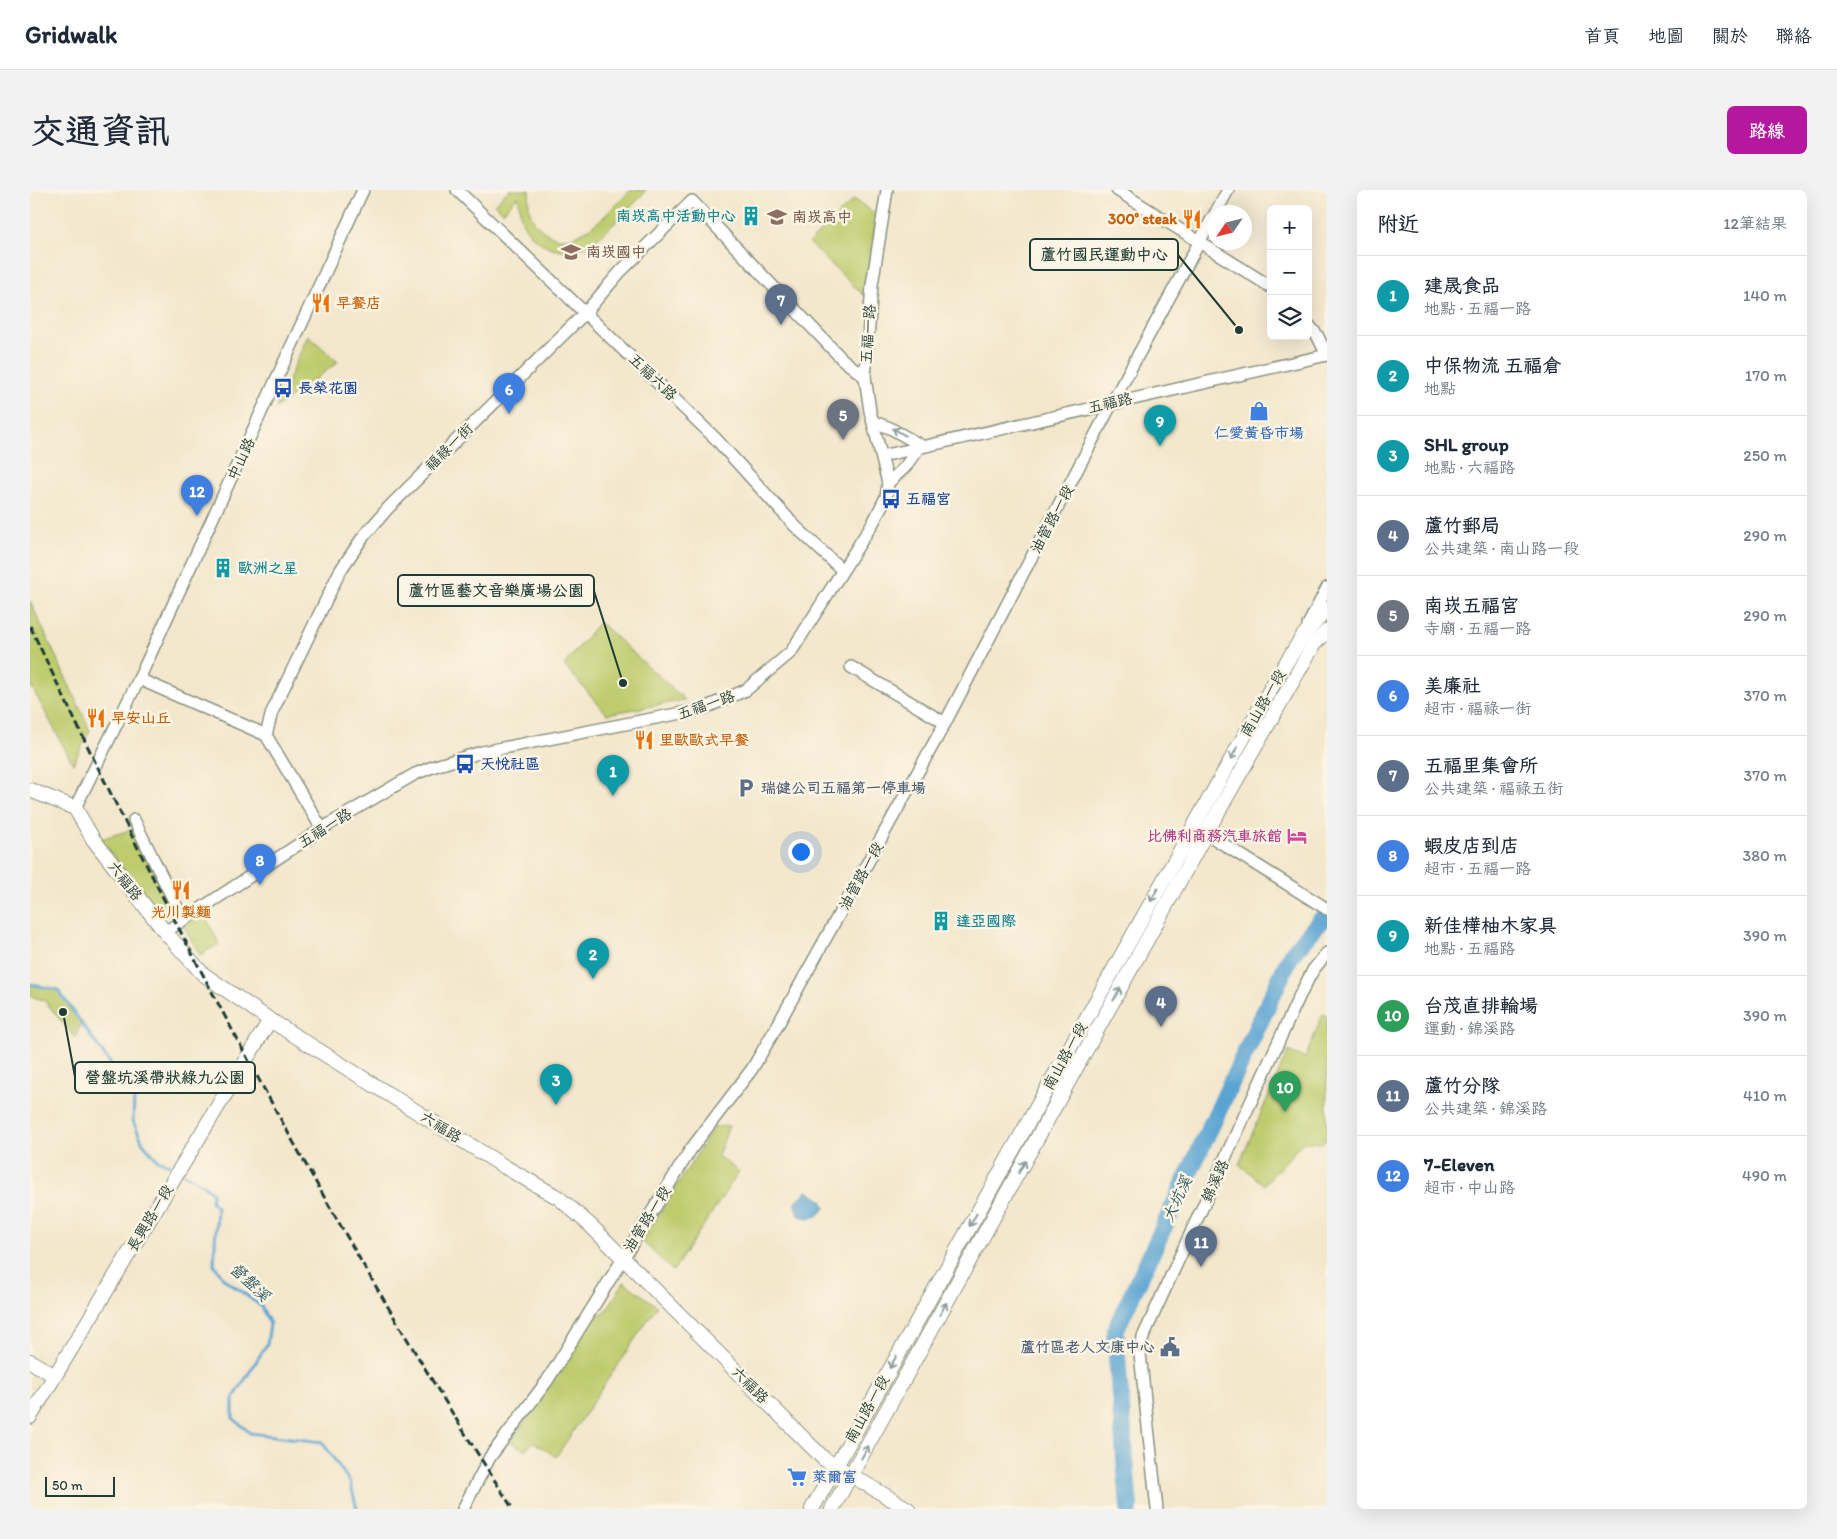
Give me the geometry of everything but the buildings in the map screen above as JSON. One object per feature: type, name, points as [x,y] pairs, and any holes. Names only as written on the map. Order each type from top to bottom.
[{"type":"street","name":"中山路","points":[[75,808],[139,680],[364,190]]},
{"type":"street","name":"五福六路","points":[[457,190],[715,438],[795,526],[842,570]]},
{"type":"street","name":"五福一路","points":[[164,932],[322,829],[401,781],[435,766],[528,743],[689,713],[722,702],[746,690],[791,652],[874,521],[886,498],[888,483],[865,377],[872,286],[886,190]]},
{"type":"street","points":[[1117,190],[1267,285]]},
{"type":"street","name":"油管路一段","points":[[1220,205],[1228,190]]},
{"type":"street","name":"福祿一街","points":[[266,735],[272,712],[340,571],[363,537],[444,451],[586,312],[620,272],[692,201],[842,359],[865,377]]},
{"type":"street","name":"油管路一段","points":[[463,1509],[490,1457],[547,1381],[691,1148],[730,1099],[761,1053],[945,723],[1112,403],[1207,230]]},
{"type":"street","points":[[1312,329],[1327,355]]},
{"type":"street","name":"五福路","points":[[882,456],[1327,355]]},
{"type":"street","points":[[874,422],[890,428],[921,447],[905,467],[888,483]]},
{"type":"street","points":[[1303,636],[1327,588]]},
{"type":"street","name":"南山路一段","points":[[812,1509],[1194,826],[1303,636],[1327,610]]},
{"type":"street","name":"南山路一段","points":[[832,1509],[1206,833],[1314,644],[1327,631]]},
{"type":"street","points":[[851,667],[945,723]]},
{"type":"street","points":[[139,680],[266,735],[322,829]]},
{"type":"street","points":[[30,790],[75,808]]},
{"type":"street","name":"六福路","points":[[75,808],[93,839],[164,932],[202,974],[270,1020],[505,1167],[559,1198],[590,1224],[824,1458],[908,1509]]},
{"type":"street","points":[[134,820],[183,919]]},
{"type":"street","points":[[1194,826],[1327,909]]},
{"type":"street","name":"錦溪路","points":[[1157,1509],[1140,1354],[1143,1337],[1299,997],[1313,970],[1327,954]]},
{"type":"street","points":[[1086,1018],[1100,1025]]},
{"type":"street","name":"長興路一段","points":[[30,1417],[270,1020]]},
{"type":"street","points":[[30,1361],[55,1376]]},
{"type":"green space","points":[[509,190],[530,190],[530,210],[535,222],[551,235],[563,238],[576,236],[588,229],[631,190],[646,190],[618,220],[592,242],[577,249],[559,250],[542,243],[528,231],[520,213],[518,196],[503,212],[494,204]]},
{"type":"green space","points":[[854,199],[877,215],[863,295],[809,243]]},
{"type":"green space","points":[[308,335],[338,362],[276,408]]},
{"type":"green space","points":[[30,601],[90,730],[73,764],[30,684]]},
{"type":"green space","points":[[599,622],[685,700],[607,714],[564,665]]},
{"type":"green space","points":[[133,829],[171,905],[153,911],[101,839]]},
{"type":"green space","points":[[204,912],[219,944],[200,955],[183,925]]},
{"type":"green space","points":[[30,985],[58,990],[81,1024],[75,1038],[44,1000],[30,996]]},
{"type":"green space","points":[[1323,1014],[1327,1016],[1327,1138],[1322,1143],[1303,1142],[1264,1185],[1239,1164],[1288,1051],[1305,1058]]},
{"type":"green space","points":[[729,1126],[718,1156],[739,1172],[673,1271],[642,1241],[714,1127]]},
{"type":"green space","points":[[624,1282],[657,1306],[556,1457],[534,1442],[524,1450],[511,1442],[594,1315],[604,1314]]},
{"type":"water","points":[[807,1191],[822,1200],[825,1208],[813,1218],[798,1215],[794,1203]]},
{"type":"waterway","name":"大坑溪","points":[[1129,1509],[1115,1331],[1291,955],[1327,913]]},
{"type":"waterway","name":"營盤溪","points":[[30,984],[58,990],[134,1097],[133,1121],[143,1143],[158,1160],[177,1168]]},
{"type":"waterway","name":"營盤溪","points":[[182,1172],[209,1190],[212,1193],[211,1201],[217,1207],[214,1264],[224,1279],[261,1306],[270,1324],[267,1344],[233,1399],[233,1418],[250,1433],[322,1442],[350,1482],[357,1509]]},
{"type":"railway","points":[[30,626],[140,853],[257,1076],[381,1295],[513,1509]]},
{"type":"place","name":"南崁高中活動中心","points":[[751,216]]},
{"type":"place","name":"南崁高中","points":[[777,217]]},
{"type":"place","name":"300° steak","points":[[1192,219]]},
{"type":"place","name":"南崁國中","points":[[571,252]]},
{"type":"place","name":"早餐店","points":[[321,303]]},
{"type":"place","name":"五福里集會所","points":[[781,325]]},
{"type":"place","name":"蘆竹國民運動中心","points":[[1239,330]]},
{"type":"place","name":"長榮花園","points":[[283,388]]},
{"type":"place","name":"仁愛黃昏市場","points":[[1259,411]]},
{"type":"place","name":"美廉社","points":[[509,414]]},
{"type":"place","name":"南崁五福宮","points":[[843,440]]},
{"type":"place","name":"新佳樺柚木家具","points":[[1160,446]]},
{"type":"place","name":"五福宮","points":[[891,499]]},
{"type":"place","name":"7-Eleven","points":[[197,516]]},
{"type":"place","name":"歐洲之星","points":[[223,568]]},
{"type":"place","name":"蘆竹區藝文音樂廣場公園","points":[[623,683]]},
{"type":"place","name":"早安山丘","points":[[96,718]]},
{"type":"place","name":"里歐歐式早餐","points":[[644,740]]},
{"type":"place","name":"天悅社區","points":[[465,764]]},
{"type":"place","name":"瑞健公司五福第一停車場","points":[[746,788]]},
{"type":"place","name":"建晟食品","points":[[613,796]]},
{"type":"place","name":"比佛利商務汽車旅館","points":[[1297,836]]},
{"type":"place","name":"蝦皮店到店","points":[[260,885]]},
{"type":"place","name":"光川製麵","points":[[181,890]]},
{"type":"place","name":"達亞國際","points":[[941,921]]},
{"type":"place","name":"中保物流 五福倉","points":[[593,979]]},
{"type":"place","name":"營盤坑溪帶狀綠九公園","points":[[63,1012]]},
{"type":"place","name":"蘆竹郵局","points":[[1161,1027]]},
{"type":"place","name":"SHL group","points":[[556,1105]]},
{"type":"place","name":"台茂直排輪場","points":[[1285,1112]]},
{"type":"place","name":"蘆竹分隊","points":[[1201,1267]]},
{"type":"place","name":"蘆竹區老人文康中心","points":[[1170,1347]]},
{"type":"place","name":"萊爾富","points":[[797,1477]]}]
